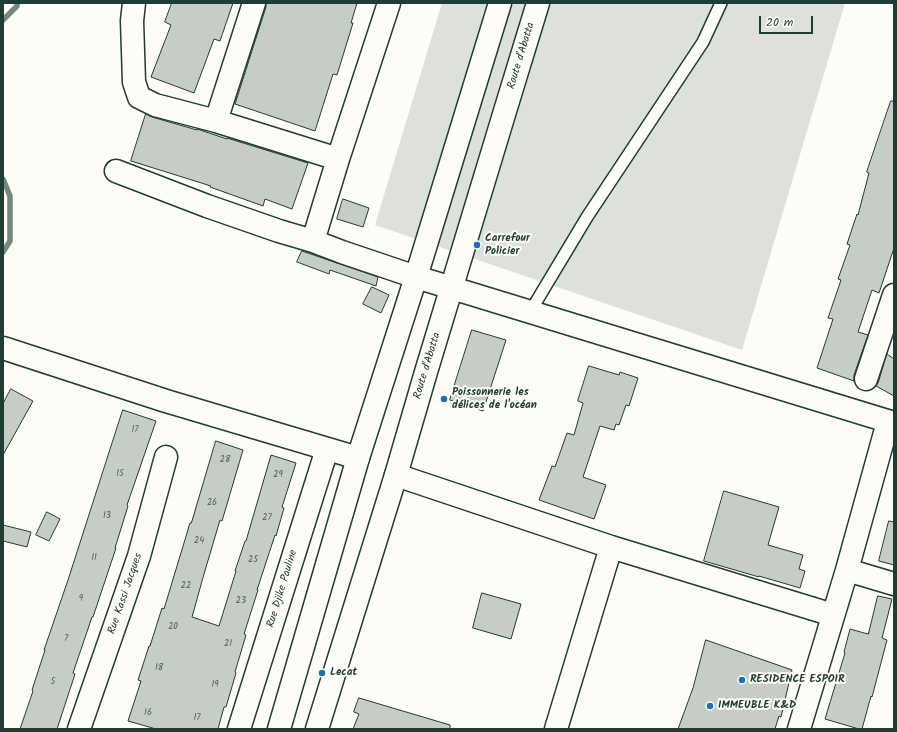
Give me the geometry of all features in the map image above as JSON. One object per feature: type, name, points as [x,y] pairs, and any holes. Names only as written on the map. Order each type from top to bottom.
[{"type":"street","points":[[134,3],[132,21],[134,82],[139,97],[155,105],[216,121],[338,159]]},
{"type":"street","points":[[216,121],[254,3]]},
{"type":"street","points":[[313,240],[389,3]]},
{"type":"street","points":[[279,729],[358,458],[416,277],[500,3]]},
{"type":"street","name":"Route d'Abatta","points":[[317,729],[396,475],[538,3]]},
{"type":"street","points":[[116,171],[207,206],[313,240],[342,252],[416,277],[891,423],[799,729]]},
{"type":"street","points":[[866,379],[894,295]]},
{"type":"street","points":[[3,348],[166,401],[358,458]]},
{"type":"street","name":"Rue Djike Pauline","points":[[239,729],[327,449]]},
{"type":"street","name":"Rue Kassi Jacques","points":[[79,729],[139,556],[166,457]]},
{"type":"street","points":[[396,475],[612,547],[833,615]]},
{"type":"street","points":[[556,729],[612,547]]},
{"type":"street","points":[[847,570],[894,584]]},
{"type":"lane","points":[[530,312],[587,217],[703,42],[722,3]]},
{"type":"shaded area","points":[[442,3],[845,3],[742,350],[375,225]]},
{"type":"building","points":[[172,3],[233,3],[220,41],[214,39],[194,93],[151,77],[171,25],[165,22]]},
{"type":"building","points":[[266,3],[357,3],[351,23],[353,23],[337,75],[333,74],[315,131],[235,104]]},
{"type":"building","points":[[891,101],[894,101],[894,248],[879,293],[872,290],[858,332],[868,335],[854,375],[854,381],[817,368],[833,319],[828,318],[841,280],[838,279],[850,245],[847,244],[857,214],[858,215],[869,173],[867,172]]},
{"type":"building","points":[[146,114],[308,163],[292,209],[265,199],[263,206],[210,187],[211,186],[131,161]]},
{"type":"building","points":[[343,199],[369,208],[363,227],[337,219]]},
{"type":"building","points":[[302,251],[378,277],[376,286],[330,270],[329,274],[297,262]]},
{"type":"building","points":[[372,287],[389,295],[381,313],[363,304]]},
{"type":"building","points":[[472,330],[506,340],[483,411],[450,400]]},
{"type":"building","points":[[887,354],[894,359],[894,396],[876,386]]},
{"type":"building","points":[[589,366],[619,375],[620,372],[638,378],[629,406],[626,405],[619,425],[616,424],[614,430],[600,426],[583,477],[606,485],[594,519],[539,500],[552,466],[555,467],[567,433],[574,435],[583,403],[578,401]]},
{"type":"building","points":[[11,389],[33,401],[3,455],[3,404]]},
{"type":"building","points":[[123,410],[156,421],[127,505],[128,506],[116,548],[73,673],[75,674],[57,729],[20,729],[33,691],[32,690],[44,650]]},
{"type":"building","points":[[216,441],[243,450],[222,521],[220,520],[192,617],[219,626],[271,455],[296,463],[282,507],[284,508],[276,536],[275,535],[244,634],[246,635],[235,672],[236,673],[218,729],[156,729],[128,721],[141,681],[138,680],[162,608],[164,609]]},
{"type":"building","points":[[724,491],[779,507],[768,545],[803,555],[799,569],[805,571],[800,588],[704,561]]},
{"type":"building","points":[[47,512],[60,519],[49,541],[36,535]]},
{"type":"building","points":[[889,521],[894,522],[894,565],[879,561]]},
{"type":"building","points":[[3,525],[31,532],[27,547],[3,541]]},
{"type":"building","points":[[482,593],[521,604],[511,639],[473,628]]},
{"type":"building","points":[[878,596],[892,599],[882,638],[887,640],[862,729],[859,729],[825,719],[845,653],[850,629],[868,634]]},
{"type":"building","name":"RESIDENCE ESPOIR","points":[[706,640],[792,670],[781,717],[779,716],[775,729],[678,729],[693,688]]},
{"type":"building","points":[[359,698],[450,725],[450,729],[353,729],[359,714],[354,712]]},
{"type":"waterway","points":[[3,20],[17,6],[17,3]]},
{"type":"waterway","points":[[3,179],[10,196],[10,241],[3,252]]},
{"type":"place","name":"Carrefour Policier","points":[[477,245]]},
{"type":"place","name":"Poissonnerie les délices de l'océan","points":[[444,399]]},
{"type":"place","name":"Lecat","points":[[322,673]]},
{"type":"place","name":"RESIDENCE ESPOIR","points":[[742,680]]},
{"type":"place","name":"IMMEUBLE K&D","points":[[710,706]]}]
